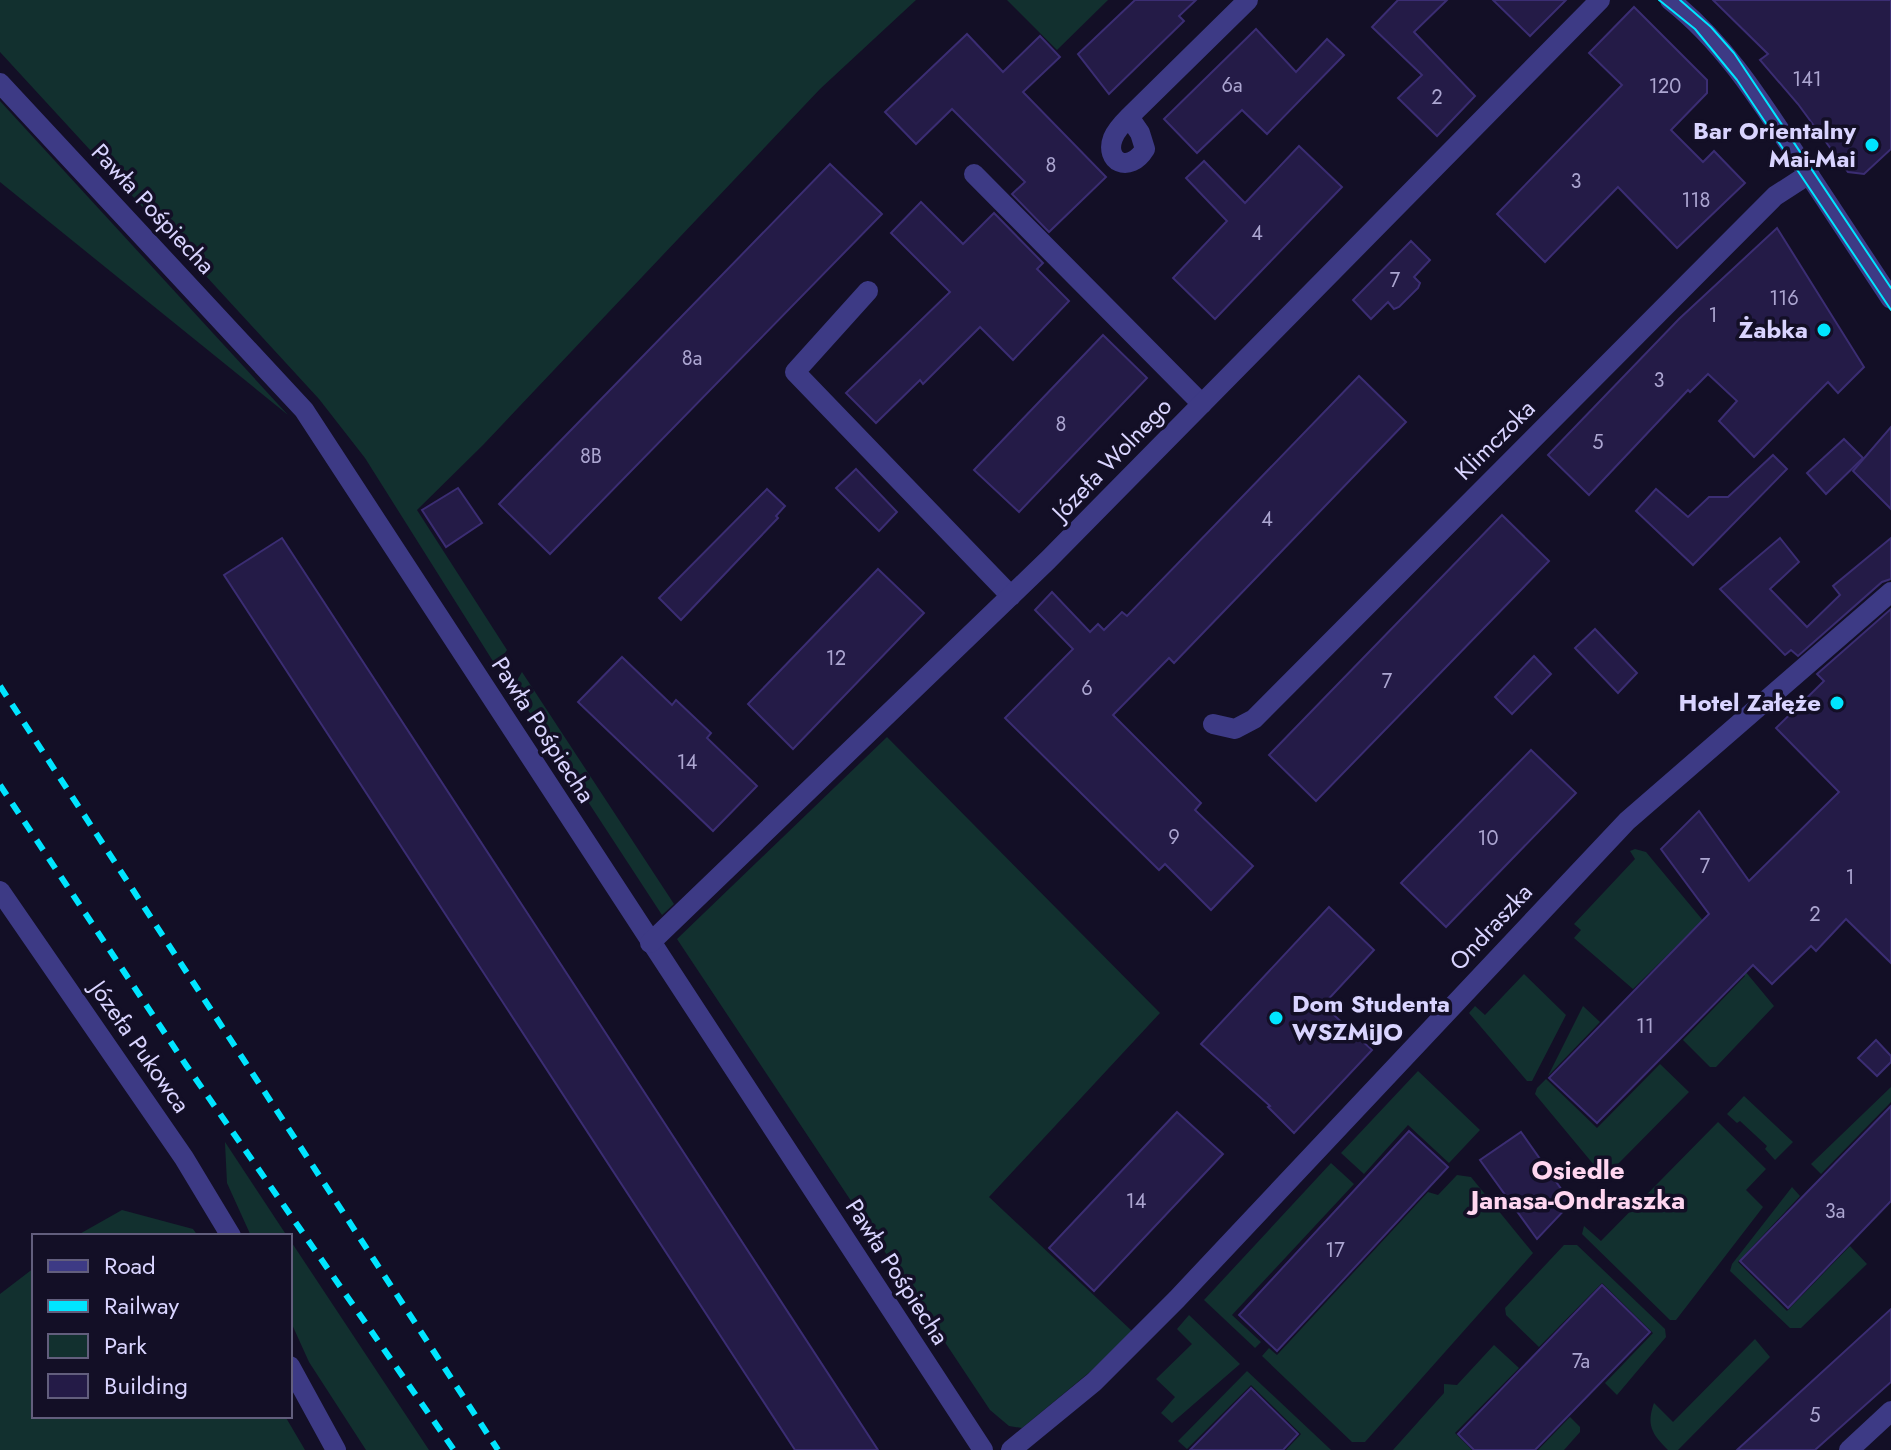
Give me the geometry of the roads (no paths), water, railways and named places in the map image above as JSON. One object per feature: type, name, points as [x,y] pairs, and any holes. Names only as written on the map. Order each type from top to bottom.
[{"type":"street","points":[[1129,117],[1248,0]]},
{"type":"street","name":"Józefa Wolnego","points":[[650,943],[1011,596],[1600,0]]},
{"type":"street","points":[[1670,0],[1727,55],[1891,299]]},
{"type":"street","name":"Pawła Pośpiecha","points":[[0,83],[304,410],[983,1450]]},
{"type":"street","points":[[974,174],[1202,404]]},
{"type":"street","name":"Klimczoka","points":[[1213,724],[1235,729],[1254,719],[1775,196],[1809,174]]},
{"type":"street","points":[[868,291],[795,372],[1011,596]]},
{"type":"street","name":"Ondraszka","points":[[1011,1450],[1094,1382],[1177,1299],[1627,821],[1891,592]]},
{"type":"street","name":"Józefa Pukowca","points":[[0,891],[184,1158],[230,1234]]},
{"type":"street","points":[[292,1370],[336,1450]]},
{"type":"street","points":[[1849,1450],[1891,1411]]},
{"type":"tram line","points":[[1659,0],[1695,29],[1737,80],[1891,310]]},
{"type":"tram line","points":[[1680,0],[1711,27],[1734,53],[1891,288]]},
{"type":"railway","points":[[0,686],[498,1450]]},
{"type":"railway","points":[[0,785],[186,1065],[454,1450]]},
{"type":"place","name":"Bar Orientalny Mai-Mai","points":[[1872,145]]},
{"type":"place","name":"Żabka","points":[[1824,330]]},
{"type":"place","name":"Hotel Załęże","points":[[1837,703]]},
{"type":"place","name":"Dom Studenta WSZMiJO","points":[[1276,1018]]},
{"type":"district","name":"Osiedle Janasa-Ondraszka","points":[[1578,1185]]}]
